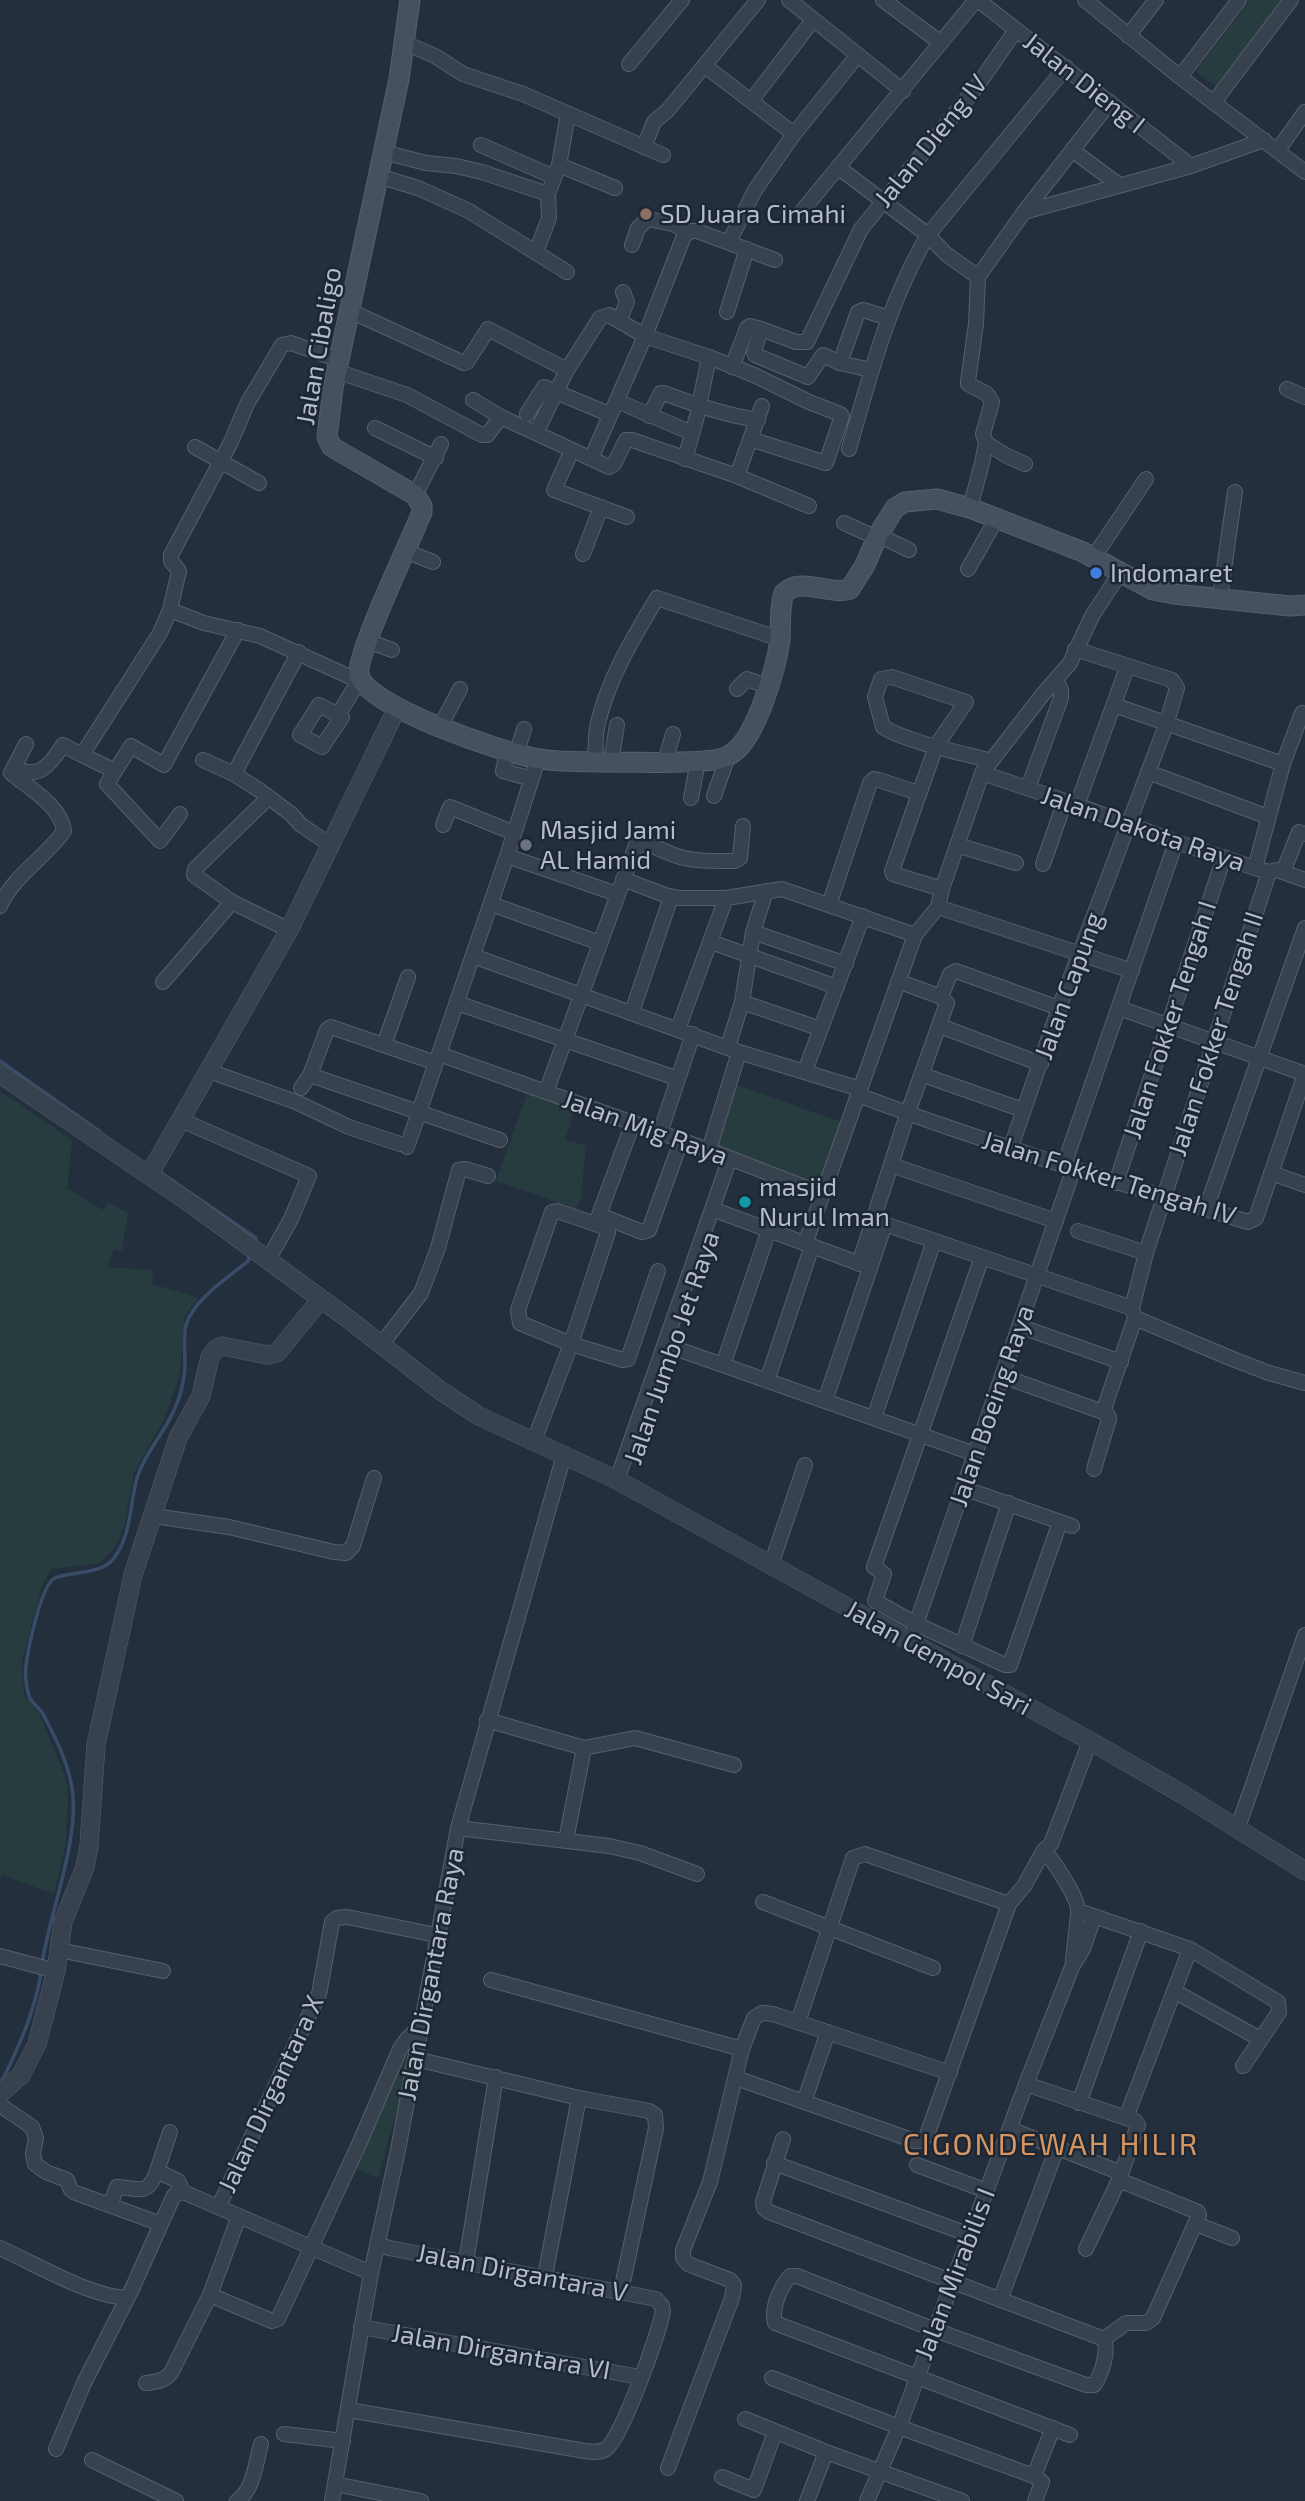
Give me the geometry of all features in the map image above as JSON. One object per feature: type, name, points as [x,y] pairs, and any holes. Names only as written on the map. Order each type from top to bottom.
[{"type":"main road","name":"Jalan Cibaligo","points":[[410,0],[405,43],[327,428],[332,447],[415,495]]},
{"type":"main road","points":[[415,495],[422,506],[422,512],[368,641],[359,668],[360,678],[365,685],[397,708],[511,753],[538,759],[665,762],[718,760],[728,756],[740,747],[769,687],[780,639],[782,599],[789,588],[803,586],[828,590],[850,589],[882,538],[895,509],[905,502],[937,499],[970,508],[1093,558],[1164,593],[1290,606],[1305,605]]},
{"type":"street","points":[[629,64],[682,0]]},
{"type":"street","points":[[644,147],[654,122],[668,110],[758,0]]},
{"type":"street","points":[[789,0],[903,91]]},
{"type":"street","points":[[883,0],[941,43]]},
{"type":"street","points":[[802,211],[977,0]]},
{"type":"street","name":"Jalan Dieng I","points":[[977,0],[1191,166]]},
{"type":"street","points":[[1085,0],[1180,77],[1305,172]]},
{"type":"street","points":[[1128,36],[1156,0]]},
{"type":"street","points":[[1180,77],[1239,0]]},
{"type":"street","points":[[1214,102],[1291,0]]},
{"type":"street","points":[[751,101],[813,20]]},
{"type":"street","name":"Jalan Dieng IV","points":[[761,329],[806,343],[861,229],[975,89],[1016,30]]},
{"type":"street","points":[[405,43],[435,56],[463,74],[523,94],[663,155]]},
{"type":"street","points":[[729,242],[755,190],[794,134],[856,56]]},
{"type":"street","points":[[705,66],[794,134]]},
{"type":"street","points":[[849,449],[871,370],[911,264],[928,235],[1066,67]]},
{"type":"street","points":[[1025,464],[986,443],[983,438],[990,411],[990,397],[968,384],[976,324],[978,277],[1024,212],[1110,102]]},
{"type":"street","points":[[1278,150],[1305,112]]},
{"type":"street","points":[[536,252],[549,218],[548,194],[556,171],[568,114]]},
{"type":"street","points":[[1024,212],[1191,166],[1264,140]]},
{"type":"street","points":[[481,145],[615,188]]},
{"type":"street","points":[[1072,149],[1119,185]]},
{"type":"street","points":[[383,152],[426,163],[482,172],[548,194]]},
{"type":"street","points":[[839,168],[928,235],[947,254],[978,277]]},
{"type":"street","points":[[378,176],[418,188],[469,211],[567,272]]},
{"type":"street","points":[[632,245],[638,228],[648,219],[673,224],[688,232],[697,231],[775,260]]},
{"type":"street","points":[[591,458],[688,232]]},
{"type":"street","points":[[727,312],[747,249]]},
{"type":"street","points":[[619,321],[627,299],[623,292]]},
{"type":"street","points":[[840,363],[860,310],[889,318]]},
{"type":"street","points":[[350,311],[464,363],[488,329],[567,370]]},
{"type":"street","points":[[536,433],[567,370],[600,318],[609,315],[645,336],[754,375],[842,416],[826,463],[750,439]]},
{"type":"street","points":[[733,367],[750,326],[761,329],[755,355],[808,377],[823,355],[840,363],[871,370]]},
{"type":"street","points":[[82,755],[160,633],[170,610],[179,571],[170,556],[220,462],[247,404],[282,345],[291,343],[407,395],[482,435],[487,435],[501,417]]},
{"type":"street","points":[[685,458],[709,357]]},
{"type":"street","points":[[527,414],[544,387],[609,414]]},
{"type":"street","points":[[1287,389],[1305,397]]},
{"type":"street","points":[[649,416],[662,393],[733,416],[760,413],[737,475]]},
{"type":"street","points":[[474,400],[501,417],[613,466],[629,440],[737,475],[809,506]]},
{"type":"street","points":[[617,401],[692,433]]},
{"type":"street","points":[[375,428],[438,451],[415,495]]},
{"type":"street","points":[[970,508],[986,443]]},
{"type":"street","points":[[195,447],[259,483]]},
{"type":"street","points":[[572,450],[554,490],[627,517]]},
{"type":"street","points":[[1093,558],[1146,479]]},
{"type":"street","points":[[1220,597],[1235,492]]},
{"type":"street","points":[[583,554],[601,507]]},
{"type":"street","points":[[968,569],[997,518]]},
{"type":"street","points":[[844,523],[909,550]]},
{"type":"street","points":[[405,551],[433,562]]},
{"type":"street","points":[[767,1381],[822,1194],[915,935],[938,907],[957,845],[986,767],[1070,663],[1092,616],[1120,573]]},
{"type":"street","points":[[603,762],[597,726],[607,692],[625,652],[657,598],[780,639]]},
{"type":"street","points":[[170,610],[204,623],[260,636],[348,676],[360,678],[338,715]]},
{"type":"street","points":[[180,814],[160,841],[107,784],[131,746],[164,765],[238,631]]},
{"type":"street","points":[[368,641],[392,650]]},
{"type":"street","points":[[1043,864],[1114,705],[1127,668],[1075,649]]},
{"type":"street","points":[[234,775],[299,652]]},
{"type":"street","name":"Jalan Capung","points":[[1011,1147],[1059,1008],[1166,724],[1177,688],[1175,683],[1127,668]]},
{"type":"street","name":"Jalan Dakota Raya","points":[[936,746],[966,702],[892,677],[881,679],[876,691],[883,727],[986,767],[1027,788],[1177,842],[1305,880]]},
{"type":"street","points":[[737,688],[747,679],[769,687]]},
{"type":"street","points":[[1027,788],[1061,698],[1056,679]]},
{"type":"street","points":[[440,727],[460,689]]},
{"type":"street","points":[[1114,705],[1283,765]]},
{"type":"street","points":[[152,1168],[289,930],[397,708]]},
{"type":"street","points":[[1269,871],[1268,817],[1302,713]]},
{"type":"street","points":[[603,762],[617,725]]},
{"type":"street","points":[[524,729],[502,770],[532,779]]},
{"type":"street","points":[[665,762],[673,734]]},
{"type":"street","points":[[0,906],[26,869],[57,842],[64,831],[63,822],[48,804],[11,772],[26,744]]},
{"type":"street","points":[[13,767],[25,774],[37,772],[47,766],[63,745],[115,771]]},
{"type":"street","points":[[936,746],[892,873],[942,889]]},
{"type":"street","points":[[714,796],[728,756]]},
{"type":"street","points":[[209,1071],[296,1102],[349,1127],[403,1145],[457,1003],[538,759]]},
{"type":"street","points":[[203,760],[269,797],[301,825],[332,846]]},
{"type":"street","points":[[691,799],[698,761]]},
{"type":"street","points":[[1148,772],[1268,817]]},
{"type":"street","points":[[829,905],[870,783],[879,779],[918,793]]},
{"type":"street","points":[[269,797],[195,869],[196,877],[232,902],[289,930]]},
{"type":"street","points":[[443,825],[450,807],[514,833]]},
{"type":"street","points":[[546,1092],[636,845],[688,859],[735,861],[740,858],[743,826]]},
{"type":"street","points":[[1269,871],[1299,832],[1305,834]]},
{"type":"street","name":"Jalan Boeing Raya","points":[[913,1633],[1055,1224],[1069,1167],[1119,1007],[1177,842]]},
{"type":"street","points":[[957,845],[1016,863]]},
{"type":"street","points":[[507,856],[617,894]]},
{"type":"street","name":"Jalan Fokker Tengah I","points":[[1116,1182],[1224,857]]},
{"type":"street","name":"Jalan Fokker Tengah II","points":[[1094,1469],[1109,1419],[1103,1412],[1121,1362],[1146,1253],[1269,871]]},
{"type":"street","points":[[623,879],[671,897],[726,898],[782,889],[915,935]]},
{"type":"street","points":[[709,1150],[734,1049],[753,932],[766,891]]},
{"type":"street","points":[[632,1012],[671,897]]},
{"type":"street","points":[[678,1029],[726,898]]},
{"type":"street","points":[[163,982],[232,902]]},
{"type":"street","points":[[491,904],[600,943]]},
{"type":"street","points":[[938,907],[1132,971]]},
{"type":"street","points":[[805,1072],[863,916]]},
{"type":"street","points":[[1206,1209],[1305,928]]},
{"type":"street","points":[[753,932],[846,964]]},
{"type":"street","points":[[711,942],[837,988]]},
{"type":"street","name":"Jalan Fokker Tengah IV","points":[[473,957],[805,1072],[859,1092],[907,1115],[1248,1222],[1254,1220],[1305,1074]]},
{"type":"street","points":[[942,997],[950,974],[956,971],[1059,1008]]},
{"type":"street","points":[[384,1045],[408,977]]},
{"type":"street","points":[[821,1400],[879,1222],[890,1168],[947,1003],[942,997],[898,981]]},
{"type":"street","points":[[742,1002],[821,1029]]},
{"type":"street","points":[[457,1003],[670,1076]]},
{"type":"street","points":[[1119,1007],[1305,1074]]},
{"type":"street","points":[[940,1026],[1041,1064]]},
{"type":"street","name":"Jalan Mig Raya","points":[[310,1074],[331,1027],[546,1092],[709,1150],[822,1194]]},
{"type":"street","points":[[660,1133],[693,1034]]},
{"type":"street","name":"Jalan Gempol Sari","points":[[0,1073],[152,1168],[244,1243],[441,1391],[479,1416],[620,1482],[771,1565],[913,1633],[1305,1871]]},
{"type":"street","points":[[301,1088],[310,1074],[500,1140]]},
{"type":"street","points":[[923,1074],[1023,1110]]},
{"type":"street","points":[[181,1120],[309,1176],[291,1219],[265,1258]]},
{"type":"street","points":[[633,1124],[599,1211],[601,1218],[642,1232],[649,1230],[681,1141]]},
{"type":"street","name":"Jalan Jumbo Jet Raya","points":[[620,1482],[670,1347],[716,1211],[730,1158]]},
{"type":"street","points":[[890,1168],[1055,1224]]},
{"type":"street","points":[[381,1345],[421,1293],[438,1248],[459,1170],[465,1169],[488,1176]]},
{"type":"street","points":[[1271,1173],[1305,1185]]},
{"type":"street","points":[[534,1441],[571,1344],[608,1231],[607,1228],[555,1211],[517,1310],[520,1323],[571,1344],[623,1360],[628,1359],[631,1357],[657,1271]]},
{"type":"street","points":[[716,1211],[863,1265]]},
{"type":"street","points":[[879,1222],[1037,1276],[1133,1313],[1269,1374],[1305,1383]]},
{"type":"street","points":[[723,1365],[769,1230]]},
{"type":"street","points":[[1078,1231],[1146,1253]]},
{"type":"street","points":[[874,1418],[934,1241]]},
{"type":"street","points":[[963,1488],[1066,1524],[1013,1662],[1004,1665],[962,1646],[913,1633],[875,1601],[884,1574],[874,1567],[982,1257]]},
{"type":"street","points":[[0,2093],[11,2086],[29,2062],[37,2044],[50,1969],[58,1950],[63,1922],[85,1867],[96,1745],[129,1591],[179,1434],[201,1396],[208,1360],[213,1352],[225,1346],[267,1355],[277,1353],[321,1299]]},
{"type":"street","points":[[1019,1326],[1121,1362]]},
{"type":"street","points":[[670,1347],[975,1454]]},
{"type":"street","points":[[1002,1376],[1103,1412]]},
{"type":"street","name":"Jalan Dirgantara Raya","points":[[332,2501],[371,2273],[416,2059],[436,1936],[458,1828],[564,1455]]},
{"type":"street","points":[[771,1565],[805,1465]]},
{"type":"street","points":[[154,1516],[229,1527],[346,1553],[351,1551],[353,1546],[374,1478]]},
{"type":"street","points":[[962,1646],[1009,1503]]},
{"type":"street","points":[[1237,1830],[1305,1635]]},
{"type":"street","points":[[487,1720],[584,1748],[635,1738],[734,1765]]},
{"type":"street","points":[[736,2078],[915,2141],[922,2141],[927,2135],[950,2073],[1009,1903],[1024,1886],[1044,1850],[1044,1840],[1087,1739]]},
{"type":"street","points":[[566,1840],[584,1748]]},
{"type":"street","points":[[458,1828],[609,1846],[640,1853],[697,1874]]},
{"type":"street","points":[[1044,1850],[1065,1880],[1079,1910],[1189,1949],[1278,2002],[1279,2012],[1243,2066]]},
{"type":"street","points":[[797,2022],[850,1863],[859,1854],[1009,1903]]},
{"type":"street","points":[[763,1902],[933,1968]]},
{"type":"street","name":"Jalan Mirabilis I","points":[[1072,1967],[1079,1910]]},
{"type":"street","name":"Jalan Dirgantara X","points":[[219,2206],[319,1994],[332,1922],[337,1918],[347,1917],[436,1936]]},
{"type":"street","name":"Jalan Mirabilis I","points":[[867,2501],[899,2427],[1026,2084],[1094,1917]]},
{"type":"street","points":[[1079,2103],[1141,1931]]},
{"type":"street","points":[[1126,2119],[1189,1949]]},
{"type":"street","points":[[58,1950],[163,1971]]},
{"type":"street","points":[[0,1956],[50,1969]]},
{"type":"street","points":[[491,1980],[742,2049]]},
{"type":"street","points":[[1174,1991],[1260,2039]]},
{"type":"street","points":[[668,2468],[732,2298],[734,2286],[730,2280],[688,2264],[683,2258],[683,2250],[710,2182],[742,2049],[754,2018],[762,2013],[773,2014],[950,2073]]},
{"type":"street","points":[[210,2295],[272,2321],[276,2320],[360,2142],[400,2049],[422,2024]]},
{"type":"street","points":[[804,2102],[828,2032]]},
{"type":"street","points":[[416,2059],[579,2098],[649,2111],[655,2115],[657,2122],[621,2291]]},
{"type":"street","points":[[466,2262],[496,2077]]},
{"type":"street","points":[[1026,2084],[1135,2121],[1138,2125],[1120,2176],[1086,2249]]},
{"type":"street","points":[[545,2276],[579,2098]]},
{"type":"street","points":[[0,2105],[32,2127],[36,2138],[33,2154],[35,2164],[46,2172],[67,2180],[71,2190],[76,2193],[161,2224]]},
{"type":"street","points":[[1010,2129],[1198,2212],[1196,2224],[1153,2318],[1146,2323],[1126,2323],[1105,2344],[1098,2380],[1094,2385],[1086,2385],[935,2330],[797,2276],[790,2276],[786,2281],[774,2309],[775,2323],[1070,2435]]},
{"type":"street","points":[[110,2205],[117,2187],[144,2189],[152,2185],[170,2132]]},
{"type":"street","points":[[783,2139],[763,2202],[764,2208],[769,2212],[1000,2300],[1105,2344]]},
{"type":"street","points":[[1000,2300],[1058,2148]]},
{"type":"street","points":[[774,2162],[970,2235]]},
{"type":"street","points":[[916,2165],[987,2191]]},
{"type":"street","points":[[56,2449],[84,2383],[180,2185],[178,2181],[158,2171]]},
{"type":"street","points":[[177,2192],[219,2206],[371,2273]]},
{"type":"street","points":[[64,2203],[76,2193]]},
{"type":"street","points":[[146,2383],[166,2379],[172,2373],[210,2295],[239,2216]]},
{"type":"street","points":[[1196,2224],[1232,2238]]},
{"type":"street","name":"Jalan Dirgantara V","points":[[378,2244],[656,2299],[662,2306],[661,2317],[640,2377]]},
{"type":"street","points":[[0,2248],[95,2290],[127,2298]]},
{"type":"street","name":"Jalan Dirgantara VI","points":[[361,2327],[640,2377]]},
{"type":"street","points":[[349,2410],[585,2451],[604,2451],[621,2427],[640,2377]]},
{"type":"street","points":[[772,2378],[1034,2476],[1042,2482],[1035,2501]]},
{"type":"street","points":[[745,2419],[826,2452],[962,2501]]},
{"type":"street","points":[[1034,2476],[1053,2428]]},
{"type":"street","points":[[722,2477],[754,2490],[775,2432]]},
{"type":"street","points":[[284,2434],[343,2441]]},
{"type":"street","points":[[237,2501],[242,2498],[251,2482],[261,2444]]},
{"type":"street","points":[[807,2501],[826,2452]]},
{"type":"street","points":[[92,2460],[176,2501]]},
{"type":"street","points":[[335,2484],[388,2498],[421,2501]]},
{"type":"street","points":[[139,2501],[146,2487]]},
{"type":"green space","points":[[1250,0],[1287,0],[1217,88],[1196,71]]},
{"type":"green space","points":[[737,1085],[841,1122],[820,1186],[715,1147]]},
{"type":"green space","points":[[0,1091],[72,1140],[67,1188],[103,1210],[108,1203],[128,1213],[122,1251],[114,1249],[107,1267],[153,1270],[152,1284],[199,1298],[185,1316],[179,1378],[164,1419],[134,1473],[124,1527],[116,1546],[100,1563],[51,1569],[42,1586],[22,1661],[24,1695],[37,1709],[66,1778],[66,1843],[54,1894],[2,1875],[0,1883]]},
{"type":"green space","points":[[527,1094],[574,1110],[565,1140],[586,1145],[581,1197],[575,1211],[550,1199],[496,1181]]},
{"type":"green space","points":[[411,2046],[414,2047],[378,2178],[356,2169]]},
{"type":"waterway","points":[[0,1061],[99,1131]]},
{"type":"waterway","points":[[157,1170],[256,1238],[255,1244]]},
{"type":"waterway","points":[[42,1964],[68,1853],[73,1808],[72,1788],[64,1759],[43,1714],[31,1700],[28,1691],[26,1666],[36,1618],[45,1592],[55,1578],[102,1567],[109,1563],[120,1549],[127,1530],[137,1478],[171,1417],[181,1393],[185,1367],[185,1330],[190,1315],[212,1290],[248,1261],[251,1254]]},
{"type":"waterway","points":[[0,2081],[26,2027],[41,1972]]},
{"type":"place","name":"SD Juara Cimahi","points":[[646,214]]},
{"type":"place","name":"Indomaret","points":[[1096,573]]},
{"type":"place","name":"Masjid Jami AL Hamid","points":[[526,845]]},
{"type":"place","name":"masjid Nurul Iman","points":[[745,1202]]},
{"type":"district","name":"CIGONDEWAH HILIR","points":[[1051,2145]]}]
